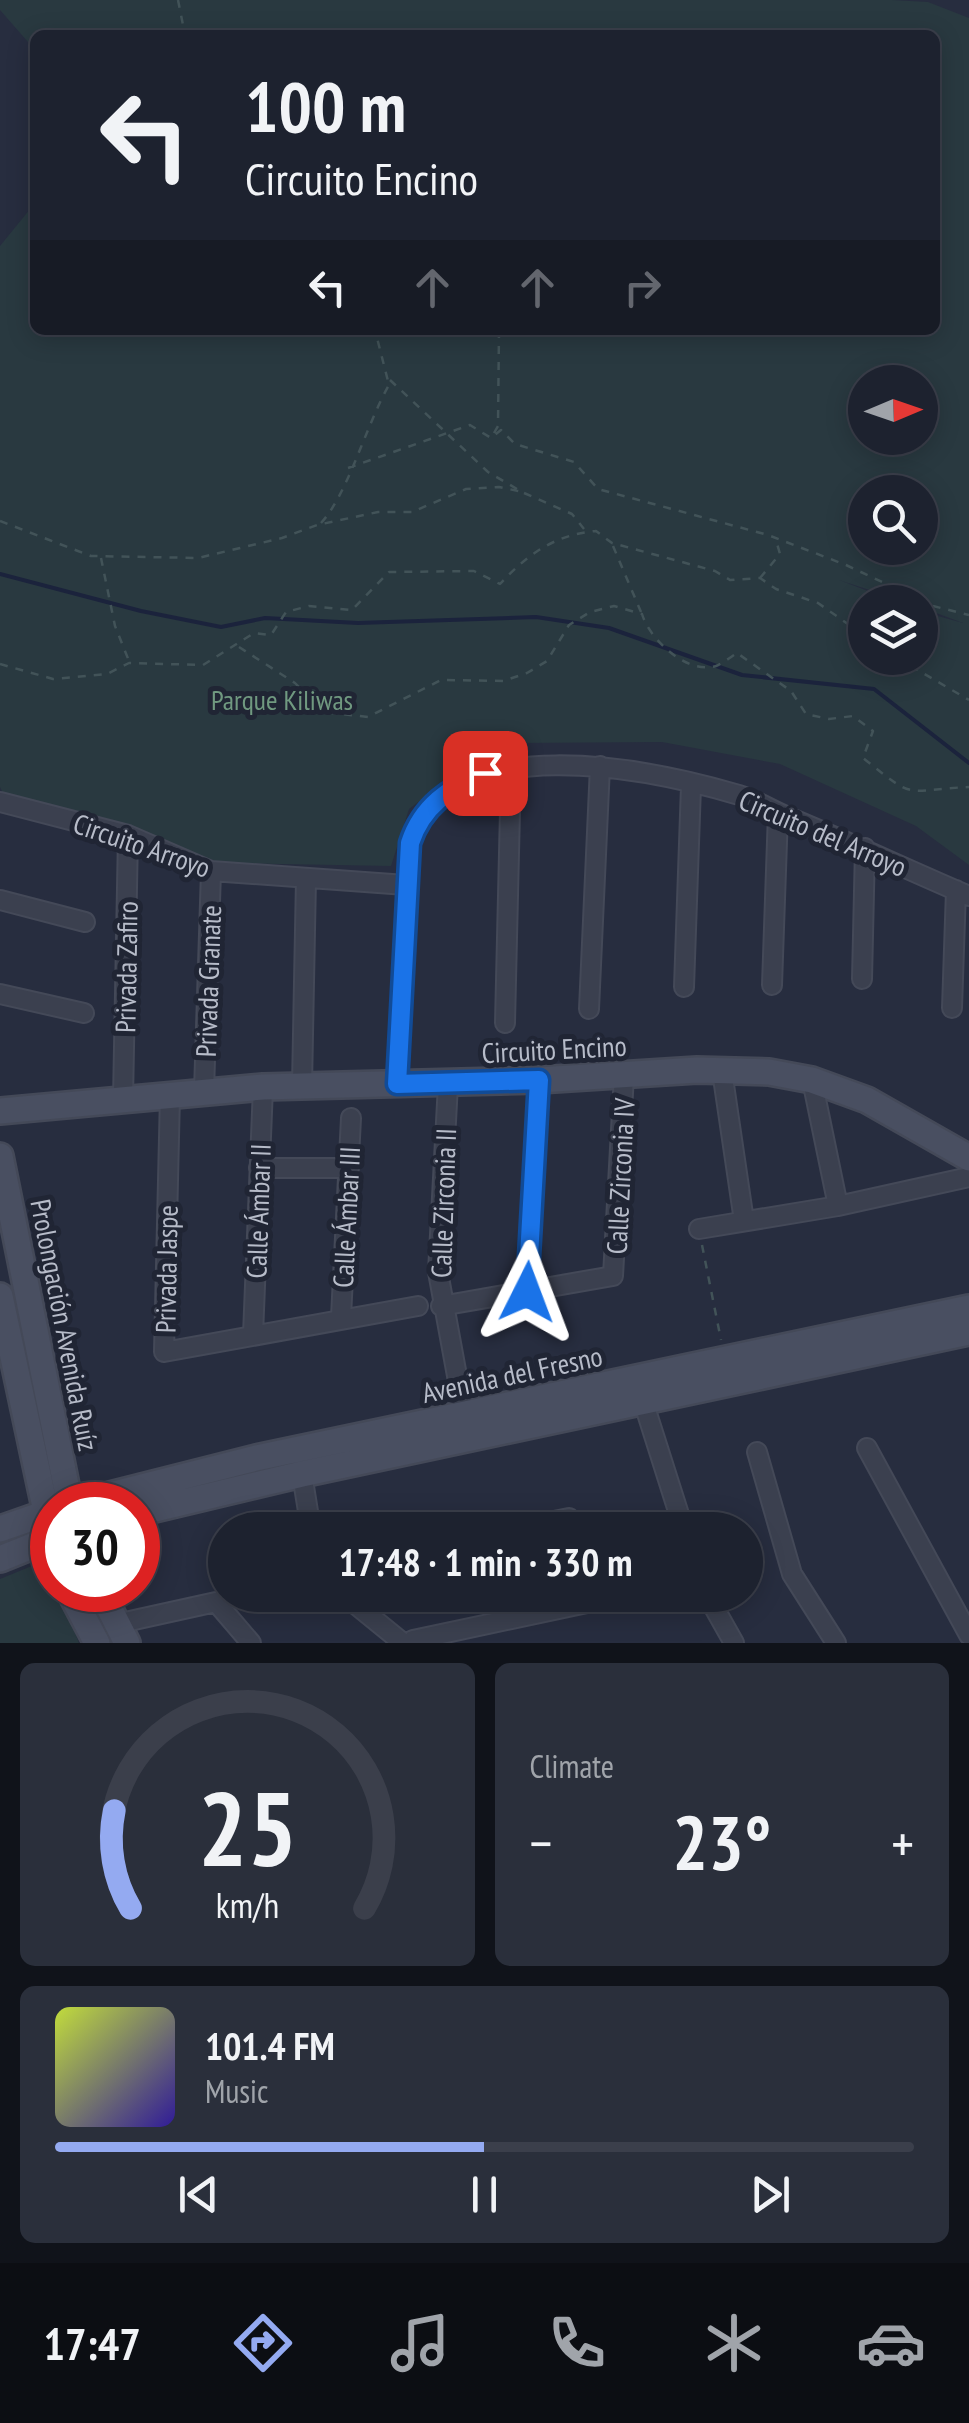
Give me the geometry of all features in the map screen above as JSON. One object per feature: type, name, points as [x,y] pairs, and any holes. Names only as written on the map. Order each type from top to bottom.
[{"type":"street","name":"Circuito del Arroyo","points":[[397,1084],[406,864],[418,819],[458,784],[511,768],[600,766],[741,795],[962,893]]},
{"type":"street","points":[[590,1009],[600,766]]},
{"type":"street","points":[[506,1023],[511,768]]},
{"type":"street","points":[[684,987],[691,786]]},
{"type":"street","name":"Circuito Arroyo","points":[[0,802],[128,835],[212,871],[406,885]]},
{"type":"street","points":[[772,984],[778,813]]},
{"type":"street","name":"Privada Zafiro","points":[[123,1100],[128,835]]},
{"type":"street","points":[[862,979],[866,848]]},
{"type":"street","name":"Privada Granate","points":[[204,1091],[212,871]]},
{"type":"street","points":[[302,1086],[306,879]]},
{"type":"street","points":[[952,1008],[962,893]]},
{"type":"street","points":[[0,900],[84,922]]},
{"type":"street","points":[[0,994],[84,1013]]},
{"type":"street","points":[[722,1070],[744,1221]]},
{"type":"street","name":"Circuito Encino","points":[[0,1111],[264,1087],[448,1084],[722,1070],[812,1080],[867,1100],[969,1158]]},
{"type":"street","name":"Calle Zirconia IV","points":[[527,1292],[613,1276],[624,1075]]},
{"type":"street","points":[[442,1306],[527,1292],[539,1080]]},
{"type":"street","points":[[812,1080],[838,1206]]},
{"type":"street","name":"Calle Zirconia II","points":[[448,1084],[438,1272],[467,1428]]},
{"type":"street","name":"Calle Ámbar II","points":[[253,1336],[264,1087]]},
{"type":"street","name":"Privada Jaspe","points":[[170,1095],[164,1352],[253,1336]]},
{"type":"street","name":"Calle Ámbar III","points":[[341,1317],[351,1118]]},
{"type":"street","name":"Prolongación Avenida Ruíz","points":[[0,1156],[57,1482]]},
{"type":"street","points":[[259,1168],[350,1168]]},
{"type":"street","points":[[699,1229],[838,1206],[969,1177]]},
{"type":"street","name":"Prolongación Avenida Ruíz","points":[[0,1296],[54,1482]]},
{"type":"street","points":[[253,1336],[418,1306]]},
{"type":"street","name":"Avenida del Fresno","points":[[160,1509],[302,1474],[724,1358],[969,1308]]},
{"type":"street","name":"Avenida del Fresno","points":[[160,1483],[256,1458],[644,1404],[969,1332]]},
{"type":"street","points":[[644,1404],[678,1512]]},
{"type":"street","points":[[867,1448],[969,1635]]},
{"type":"street","points":[[756,1452],[792,1574],[836,1643]]},
{"type":"street","points":[[302,1474],[308,1512]]},
{"type":"street","name":"Avenida del Fresno","points":[[0,1529],[30,1519]]},
{"type":"street","points":[[0,1559],[30,1547]]},
{"type":"street","points":[[121,1633],[216,1602],[251,1643]]},
{"type":"street","points":[[81,1612],[97,1643]]},
{"type":"street","points":[[367,1612],[404,1640],[539,1612]]},
{"type":"street","points":[[717,1612],[734,1643]]},
{"type":"path","points":[[178,0],[183,30]]},
{"type":"path","points":[[376,335],[382,367],[390,380],[448,436],[488,472],[572,514],[586,532]]},
{"type":"path","points":[[491,438],[498,426],[499,335]]},
{"type":"path","points":[[317,525],[333,508],[390,380]]},
{"type":"path","points":[[348,468],[448,436],[470,425],[491,438]]},
{"type":"path","points":[[491,438],[501,430],[515,444],[574,462],[598,489],[776,538],[860,570],[933,606],[969,616]]},
{"type":"path","points":[[0,521],[101,556],[198,558],[282,538],[317,525],[378,512],[412,512],[466,489],[499,487],[523,492]]},
{"type":"path","points":[[0,664],[53,679],[106,674],[129,663],[203,665],[254,633],[271,635],[286,612],[308,606],[352,610],[389,572],[474,570],[500,584],[542,546],[596,531],[612,543],[715,570],[730,580],[760,578],[776,589],[818,603],[848,624]]},
{"type":"path","points":[[760,578],[780,554],[776,538]]},
{"type":"path","points":[[612,543],[648,634],[694,665],[714,667],[737,653],[777,679],[806,714],[829,719],[853,716],[873,731],[863,758],[900,790],[925,794],[969,788]]},
{"type":"path","points":[[101,556],[115,626],[129,663]]},
{"type":"path","points":[[237,645],[295,683],[323,712],[368,717],[441,680],[503,682],[527,673],[547,661],[555,641],[569,624],[590,612],[614,606],[642,614]]},
{"type":"path","points":[[926,675],[969,700]]},
{"type":"path","points":[[699,1229],[724,1358]]},
{"type":"green space","name":"Parque Kiliwas","points":[[0,0],[892,0],[928,2],[969,18],[969,865],[916,826],[780,764],[662,742],[515,743],[445,782],[409,809],[391,866],[223,863],[5,798],[0,787],[0,246],[30,209],[30,335],[940,335],[940,30],[30,30],[30,44],[0,10]]},
{"type":"green space","points":[[30,1567],[30,1612],[67,1612],[79,1643],[0,1643],[0,1579]]},
{"type":"waterway","points":[[0,574],[141,611],[221,627],[265,618],[358,623],[536,617],[609,628],[742,675],[874,689],[969,763]]},
{"type":"route","points":[[485,773],[458,784],[436,800],[418,819],[410,843],[397,1084],[539,1080],[527,1292]]}]
